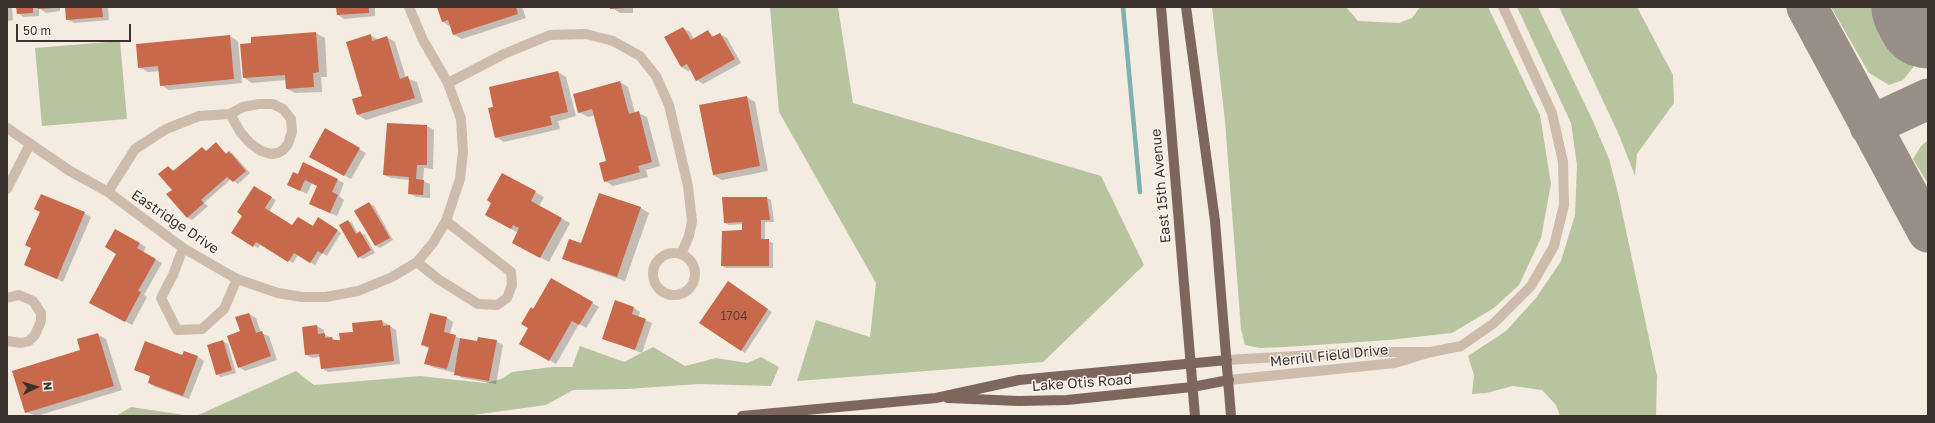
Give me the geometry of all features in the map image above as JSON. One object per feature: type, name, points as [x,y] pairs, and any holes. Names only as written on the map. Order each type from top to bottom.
[{"type":"main road","name":"East 15th Avenue","points":[[1161,7],[1195,416]]},
{"type":"main road","points":[[1186,7],[1215,221],[1231,416]]},
{"type":"main road","name":"Lake Otis Road","points":[[742,416],[798,414],[936,398],[1019,380],[1190,362],[1227,360]]},
{"type":"main road","name":"Lake Otis Road","points":[[936,398],[1019,401],[1067,400],[1192,387],[1229,380]]},
{"type":"street","name":"Eastridge Drive","points":[[7,128],[70,171],[108,192],[183,248],[237,279],[278,293],[302,297],[326,297],[358,291],[392,277],[416,262],[433,243],[446,221],[460,179],[464,152],[461,119],[448,83],[423,40],[409,7]]},
{"type":"street","name":"Merrill Field Drive","points":[[1229,380],[1395,363],[1431,352],[1461,346],[1494,323],[1531,286],[1554,246],[1564,205],[1563,162],[1552,113],[1503,7]]},
{"type":"street","points":[[448,83],[504,54],[550,35],[586,34],[613,41],[640,56],[656,76],[669,105],[688,186],[692,221],[689,236],[681,254]]},
{"type":"street","points":[[108,192],[135,149],[166,129],[199,116],[230,114],[243,107],[259,104],[273,104],[283,109],[291,119],[292,132],[288,144],[278,153],[271,154],[261,150],[250,143],[230,114]]},
{"type":"street","points":[[7,189],[30,144]]},
{"type":"street","points":[[416,262],[438,279],[478,304],[497,305],[506,298],[512,285],[512,272],[446,221]]},
{"type":"street","points":[[183,248],[173,275],[161,298],[177,330],[202,329],[224,309],[237,279]]},
{"type":"street","points":[[666,254],[681,254],[692,262],[695,275],[694,282],[685,292],[672,296],[665,294],[659,290],[652,277],[655,263],[666,254]]},
{"type":"street","points":[[7,298],[19,295],[33,301],[41,313],[42,321],[35,335],[29,340],[21,343],[7,341]]},
{"type":"street","name":"Merrill Field Drive","points":[[1227,360],[1366,352],[1431,352]]},
{"type":"green space","points":[[770,7],[838,7],[853,103],[1101,176],[1144,265],[1043,362],[797,381],[816,320],[870,337],[876,283],[779,112]]},
{"type":"green space","points":[[1212,7],[1346,7],[1358,21],[1399,23],[1412,18],[1420,7],[1488,7],[1540,115],[1551,184],[1541,238],[1519,285],[1494,308],[1452,333],[1389,340],[1286,347],[1260,348],[1245,345],[1241,329],[1225,121]]},
{"type":"green space","points":[[1517,7],[1538,7],[1592,119],[1609,159],[1618,193],[1657,376],[1656,416],[1560,416],[1556,405],[1542,390],[1513,386],[1486,393],[1472,394],[1474,375],[1468,356],[1506,331],[1536,298],[1561,261],[1575,215],[1577,165],[1571,123]]},
{"type":"green space","points":[[1559,7],[1637,7],[1673,75],[1674,103],[1637,154],[1635,176],[1619,135]]},
{"type":"green space","points":[[1831,7],[1890,7],[1915,51],[1915,65],[1903,80],[1889,85],[1869,73]]},
{"type":"green space","points":[[120,41],[127,119],[42,126],[35,48]]},
{"type":"green space","points":[[1928,140],[1928,184],[1913,159],[1921,146]]},
{"type":"green space","points":[[580,346],[624,362],[653,347],[685,366],[716,358],[747,363],[761,357],[779,367],[771,386],[699,384],[626,389],[573,390],[546,405],[466,416],[196,416],[296,371],[314,385],[420,376],[485,383],[501,379],[512,372],[552,367],[572,367]]},
{"type":"green space","points":[[131,407],[191,416],[116,416]]},
{"type":"building","points":[[16,7],[33,7],[33,13],[17,14]]},
{"type":"building","points":[[38,7],[53,7],[54,8],[38,9]]},
{"type":"building","points":[[65,7],[102,7],[103,17],[66,20]]},
{"type":"building","points":[[336,7],[369,7],[369,13],[337,15]]},
{"type":"building","points":[[437,7],[516,7],[518,14],[453,35],[448,20],[442,22]]},
{"type":"building","points":[[610,7],[625,7],[625,8],[610,9]]},
{"type":"building","points":[[683,27],[691,40],[708,30],[712,37],[720,33],[735,59],[696,81],[687,64],[681,67],[664,37]]},
{"type":"building","points":[[316,32],[319,72],[313,73],[314,87],[286,89],[285,75],[243,78],[240,44],[251,43],[251,37]]},
{"type":"building","points":[[371,34],[372,41],[387,36],[400,79],[408,76],[415,98],[357,115],[352,99],[362,96],[346,42]]},
{"type":"building","points":[[230,35],[234,79],[160,86],[158,66],[138,68],[136,44]]},
{"type":"building","points":[[558,71],[568,112],[550,116],[552,125],[495,138],[488,108],[493,107],[489,87]]},
{"type":"building","points":[[620,81],[629,114],[639,111],[652,162],[638,166],[640,172],[604,182],[599,163],[606,161],[592,109],[578,113],[573,94]]},
{"type":"building","points":[[747,96],[760,166],[713,175],[699,105]]},
{"type":"building","points":[[387,123],[427,125],[427,165],[417,165],[416,179],[424,180],[423,195],[408,194],[409,177],[383,175]]},
{"type":"building","points":[[325,128],[360,148],[344,176],[309,157]]},
{"type":"building","points":[[216,142],[226,154],[229,151],[246,171],[233,182],[227,177],[201,200],[204,203],[187,218],[166,194],[172,190],[158,174],[168,166],[173,171],[202,147],[206,151]]},
{"type":"building","points":[[303,162],[338,179],[332,192],[338,195],[330,213],[309,204],[317,186],[305,180],[300,191],[287,185],[293,172],[298,174]]},
{"type":"building","points":[[502,173],[536,191],[531,201],[562,218],[540,258],[512,243],[519,228],[513,225],[511,229],[485,215],[491,203],[487,200]]},
{"type":"building","points":[[254,186],[272,197],[265,208],[292,225],[298,217],[313,226],[318,217],[338,230],[322,254],[318,251],[310,263],[294,253],[288,262],[256,242],[253,247],[231,233],[242,216],[237,212]]},
{"type":"building","points":[[599,193],[641,207],[617,277],[562,259],[569,239],[581,243]]},
{"type":"building","points":[[41,194],[85,212],[57,279],[24,265],[31,248],[25,245],[40,212],[34,209]]},
{"type":"building","points":[[722,197],[767,197],[770,220],[761,220],[761,239],[769,239],[769,266],[721,266],[722,231],[742,230],[742,222],[724,223]]},
{"type":"building","points":[[369,202],[390,238],[375,246],[354,211]]},
{"type":"building","points":[[348,220],[356,234],[360,231],[371,250],[358,258],[339,225]]},
{"type":"building","points":[[115,229],[140,243],[137,248],[156,259],[138,291],[141,292],[125,322],[89,303],[116,254],[105,247]]},
{"type":"building","points":[[551,278],[593,302],[579,325],[572,321],[549,361],[519,344],[528,328],[521,324],[531,307],[533,309]]},
{"type":"building","points":[[728,281],[768,309],[741,351],[699,323]]},
{"type":"building","points":[[615,300],[634,307],[632,314],[646,319],[635,350],[602,339]]},
{"type":"building","points":[[249,313],[256,333],[262,331],[271,356],[238,368],[227,336],[240,331],[235,317]]},
{"type":"building","points":[[430,313],[447,317],[444,332],[456,335],[447,369],[424,364],[429,347],[421,345]]},
{"type":"building","points":[[382,320],[383,326],[390,325],[394,361],[321,369],[319,354],[305,355],[302,327],[317,325],[318,334],[325,333],[325,338],[332,337],[333,340],[340,340],[339,333],[353,332],[352,323]]},
{"type":"building","points":[[98,333],[114,386],[25,413],[12,371],[80,350],[77,339]]},
{"type":"building","points":[[478,337],[497,340],[489,381],[454,375],[460,338],[477,341]]},
{"type":"building","points":[[223,340],[232,370],[216,375],[207,345]]},
{"type":"building","points":[[145,341],[182,355],[184,351],[198,356],[183,396],[148,383],[150,376],[134,370]]},
{"type":"waterway","points":[[1123,7],[1140,192]]},
{"type":"taxiway","points":[[1807,7],[1928,232]]},
{"type":"taxiway","points":[[1870,126],[1928,99]]},
{"type":"runway","points":[[1923,7],[1928,17]]}]
